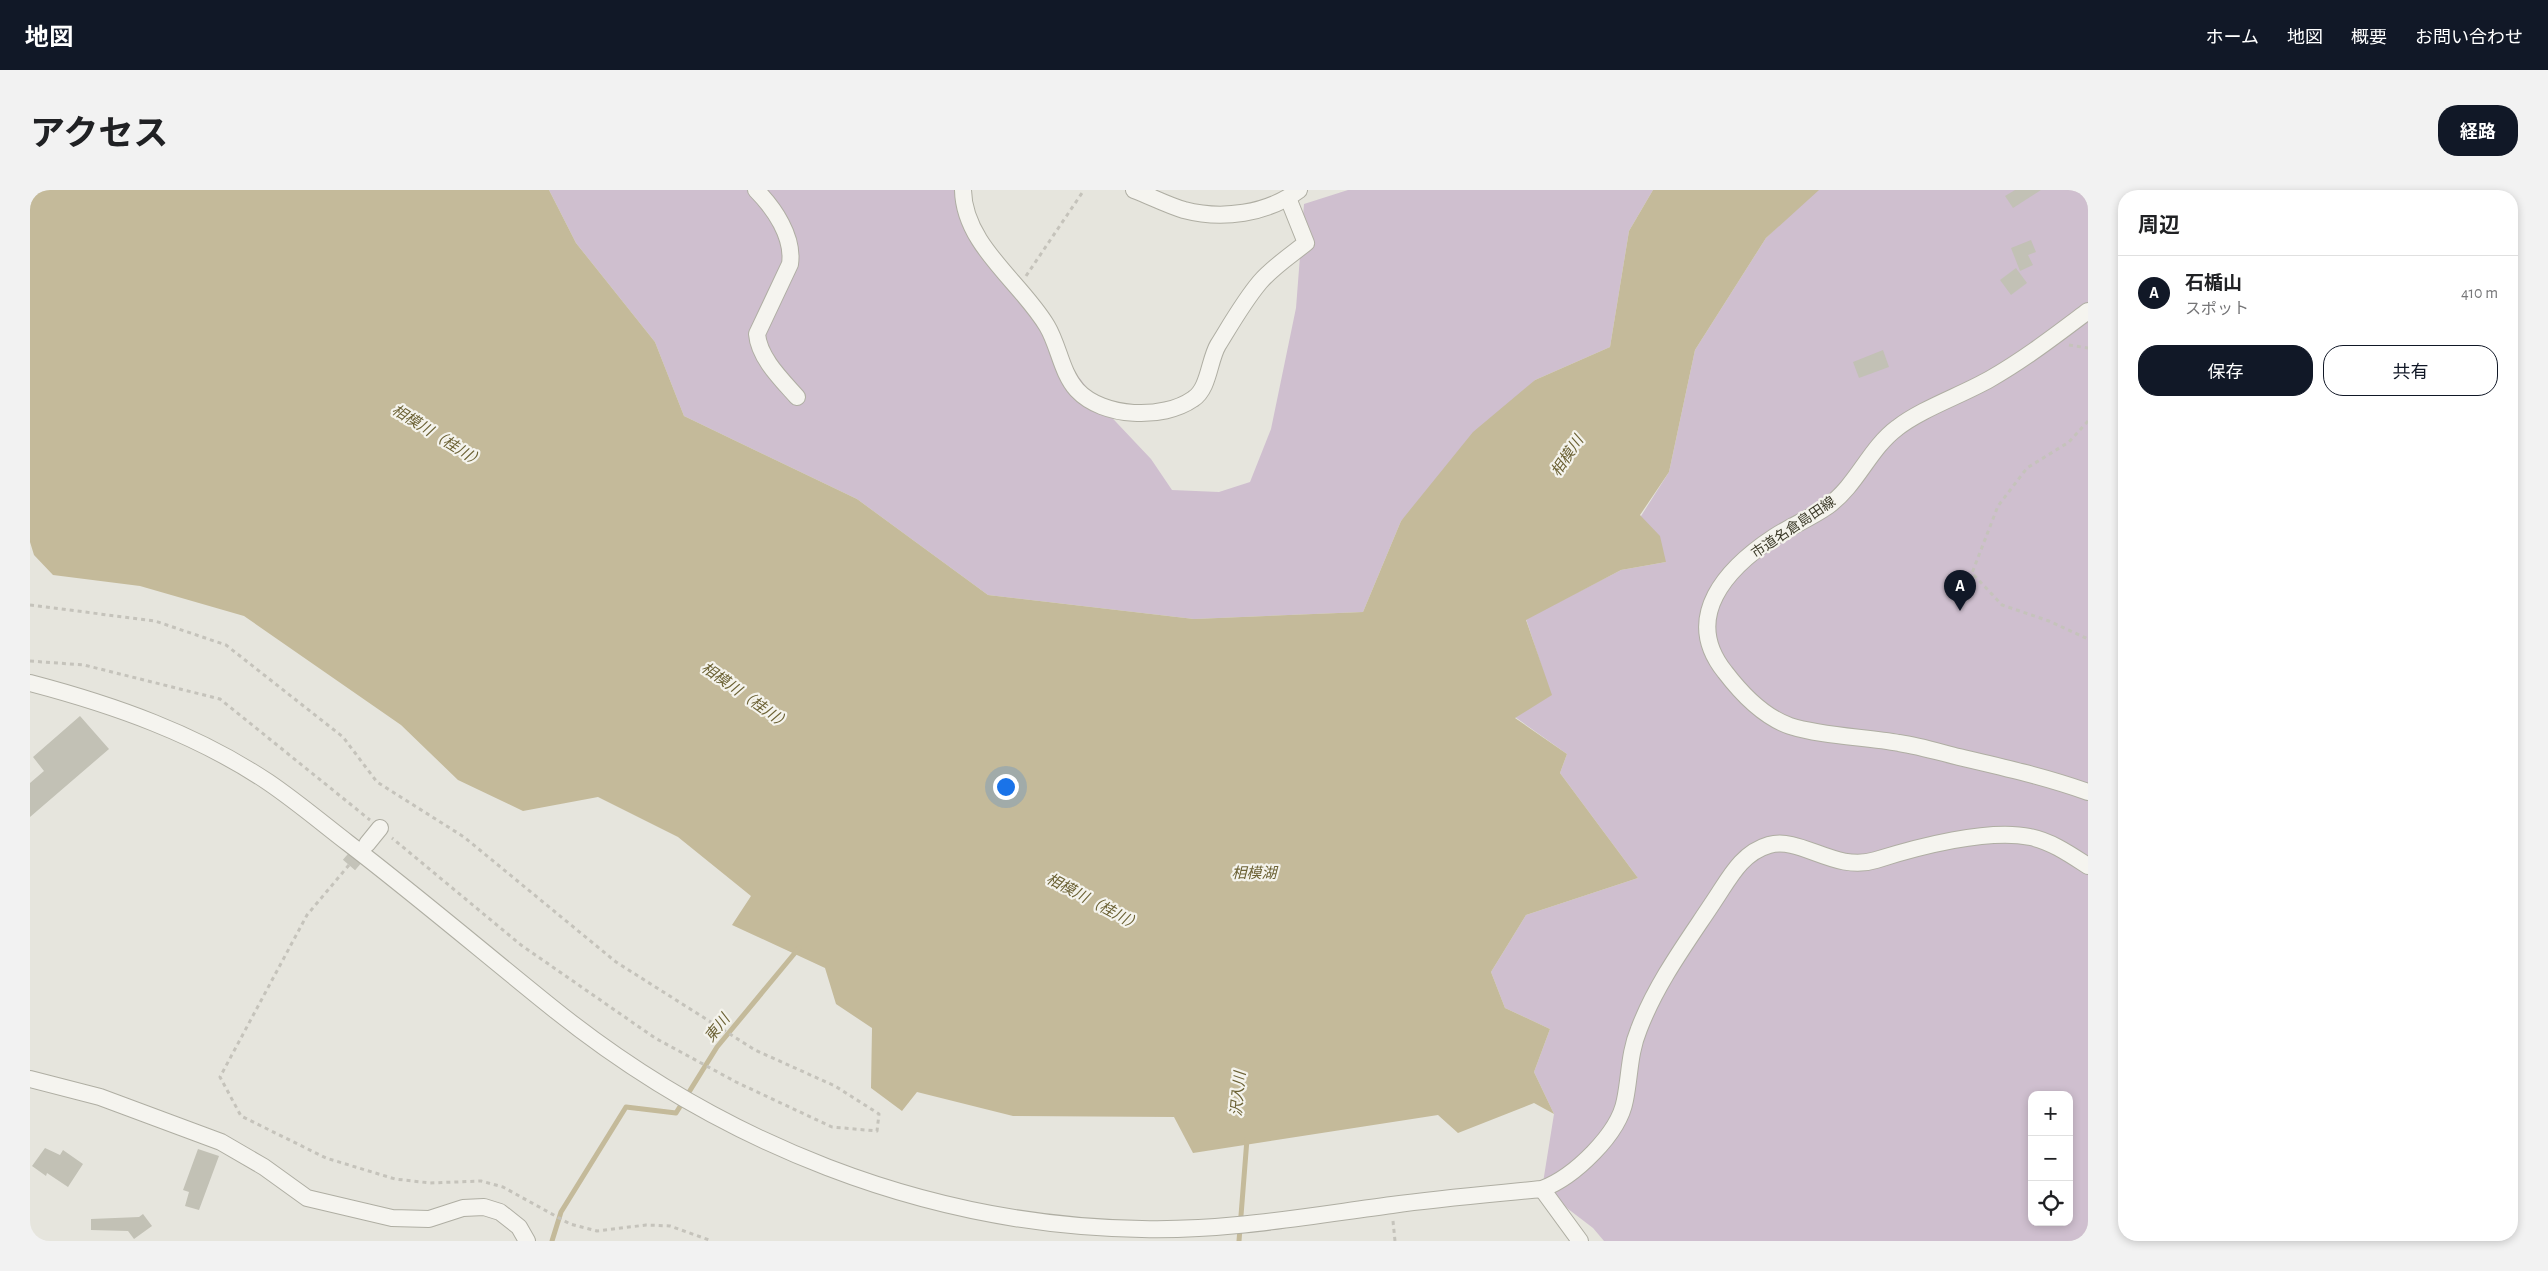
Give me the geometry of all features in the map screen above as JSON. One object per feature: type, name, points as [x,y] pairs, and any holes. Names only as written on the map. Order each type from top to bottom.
[{"type":"street","points":[[756,190],[777,213],[791,254],[790,264],[757,334],[758,342],[779,376],[798,396]]},
{"type":"street","points":[[963,190],[968,215],[976,234],[991,256],[1017,286],[1050,330],[1068,377],[1082,394],[1098,406],[1111,411],[1129,413],[1166,410],[1194,399],[1200,392],[1217,348],[1248,298],[1261,280],[1306,243],[1293,194],[1257,210],[1220,215],[1184,210],[1134,190]]},
{"type":"street","name":"市道名倉島田線","points":[[2088,311],[2031,355],[1988,380],[1898,427],[1882,442],[1851,484],[1829,506],[1775,536],[1732,570],[1716,591],[1706,624],[1707,639],[1715,659],[1745,694],[1765,713],[1790,726],[1901,743],[2007,768],[2088,792]]},
{"type":"street","points":[[30,683],[92,700],[148,720],[208,748],[268,782],[380,868],[554,1009],[625,1062],[684,1099],[762,1141],[833,1171],[910,1195],[977,1210],[1042,1221],[1134,1229],[1233,1226],[1320,1217],[1390,1205],[1542,1189],[1558,1183],[1573,1172],[1611,1130],[1621,1114],[1626,1094],[1629,1060],[1638,1030],[1664,976],[1741,860],[1770,845],[1784,845],[1802,848],[1835,861],[1868,862],[1928,847],[1993,835],[2012,835],[2031,837],[2053,845],[2088,866]]},
{"type":"street","points":[[367,844],[380,828]]},
{"type":"street","points":[[30,1079],[100,1097],[221,1142],[264,1167],[307,1198],[392,1218],[428,1218],[463,1208],[484,1207],[500,1212],[519,1227],[527,1241]]},
{"type":"street","points":[[1542,1189],[1580,1241]]},
{"type":"path","points":[[1017,286],[1032,269],[1084,190]]},
{"type":"path","points":[[2088,421],[2069,442],[2027,468],[1998,506],[1972,573],[2002,605],[2049,621],[2088,639]]},
{"type":"path","points":[[30,605],[156,620],[226,645],[342,737],[377,782],[464,837],[616,962],[755,1050],[835,1086],[879,1114],[877,1131],[832,1127],[736,1082],[654,1038],[521,945],[220,699],[84,665],[30,661]]},
{"type":"path","points":[[349,865],[307,915],[220,1078],[242,1116],[326,1158],[394,1180],[430,1182],[481,1181],[503,1186],[570,1224],[597,1230],[670,1226],[712,1241]]},
{"type":"path","points":[[1390,1205],[1395,1241]]},
{"type":"shaded area","points":[[549,190],[954,190],[973,237],[1100,405],[1151,459],[1172,490],[1219,492],[1250,482],[1271,429],[1296,308],[1304,204],[1348,190],[1653,190],[1629,231],[1610,347],[1535,380],[1401,521],[1363,612],[1194,619],[988,595],[857,499],[684,416],[655,342],[576,243]]},
{"type":"shaded area","points":[[1816,190],[2088,190],[2088,1241],[1604,1241],[1593,1228],[1542,1189],[1554,1114],[1534,1072],[1550,1029],[1505,1008],[1491,972],[1526,915],[1638,878],[1560,773],[1567,754],[1515,717],[1551,695],[1526,619],[1621,570],[1666,562],[1634,527],[1669,472],[1695,350],[1766,238]]},
{"type":"water","name":"相模湖","points":[[30,190],[549,190],[576,243],[655,342],[684,416],[857,499],[988,595],[1194,619],[1363,612],[1401,521],[1473,432],[1535,380],[1610,347],[1629,231],[1653,190],[1819,190],[1766,238],[1695,350],[1669,472],[1640,515],[1660,536],[1666,562],[1621,570],[1526,620],[1552,695],[1515,718],[1567,754],[1560,773],[1638,878],[1526,915],[1491,972],[1505,1008],[1550,1029],[1534,1072],[1554,1114],[1534,1103],[1458,1133],[1438,1115],[1193,1153],[1174,1117],[1013,1116],[917,1092],[902,1111],[871,1088],[872,1028],[836,1004],[825,968],[732,925],[751,896],[678,837],[598,797],[523,811],[458,780],[401,725],[244,616],[140,586],[53,575],[34,555],[30,542]]},
{"type":"building","points":[[2015,190],[2041,190],[2013,208],[2005,196]]},
{"type":"building","points":[[2031,240],[2036,252],[2028,255],[2033,265],[2020,271],[2011,248]]},
{"type":"building","points":[[2016,268],[2027,283],[2011,295],[2000,280]]},
{"type":"building","points":[[1883,350],[1889,367],[1859,378],[1853,362]]},
{"type":"building","points":[[80,716],[109,749],[30,817],[30,783],[44,771],[33,757]]},
{"type":"building","points":[[45,1148],[60,1155],[63,1150],[83,1164],[68,1187],[47,1173],[46,1176],[32,1166]]},
{"type":"building","points":[[198,1149],[219,1156],[199,1210],[185,1206],[189,1192],[183,1190]]},
{"type":"building","points":[[143,1214],[152,1226],[134,1239],[128,1231],[91,1230],[91,1219],[139,1217]]},
{"type":"waterway","name":"東川","points":[[552,1241],[561,1212],[626,1107],[676,1113],[717,1047],[799,948]]},
{"type":"waterway","name":"沢入川","points":[[1239,1241],[1247,1139]]},
{"type":"tunnel","points":[[349,865],[367,844]]},
{"type":"place","name":"石楯山","points":[[1960,611]]},
{"type":"water label","name":"相模川（桂川）","points":[[438,436]]},
{"type":"water label","name":"相模川","points":[[1567,456]]},
{"type":"water label","name":"相模川（桂川）","points":[[746,696]]},
{"type":"water label","name":"相模川（桂川）","points":[[1094,902]]}]
